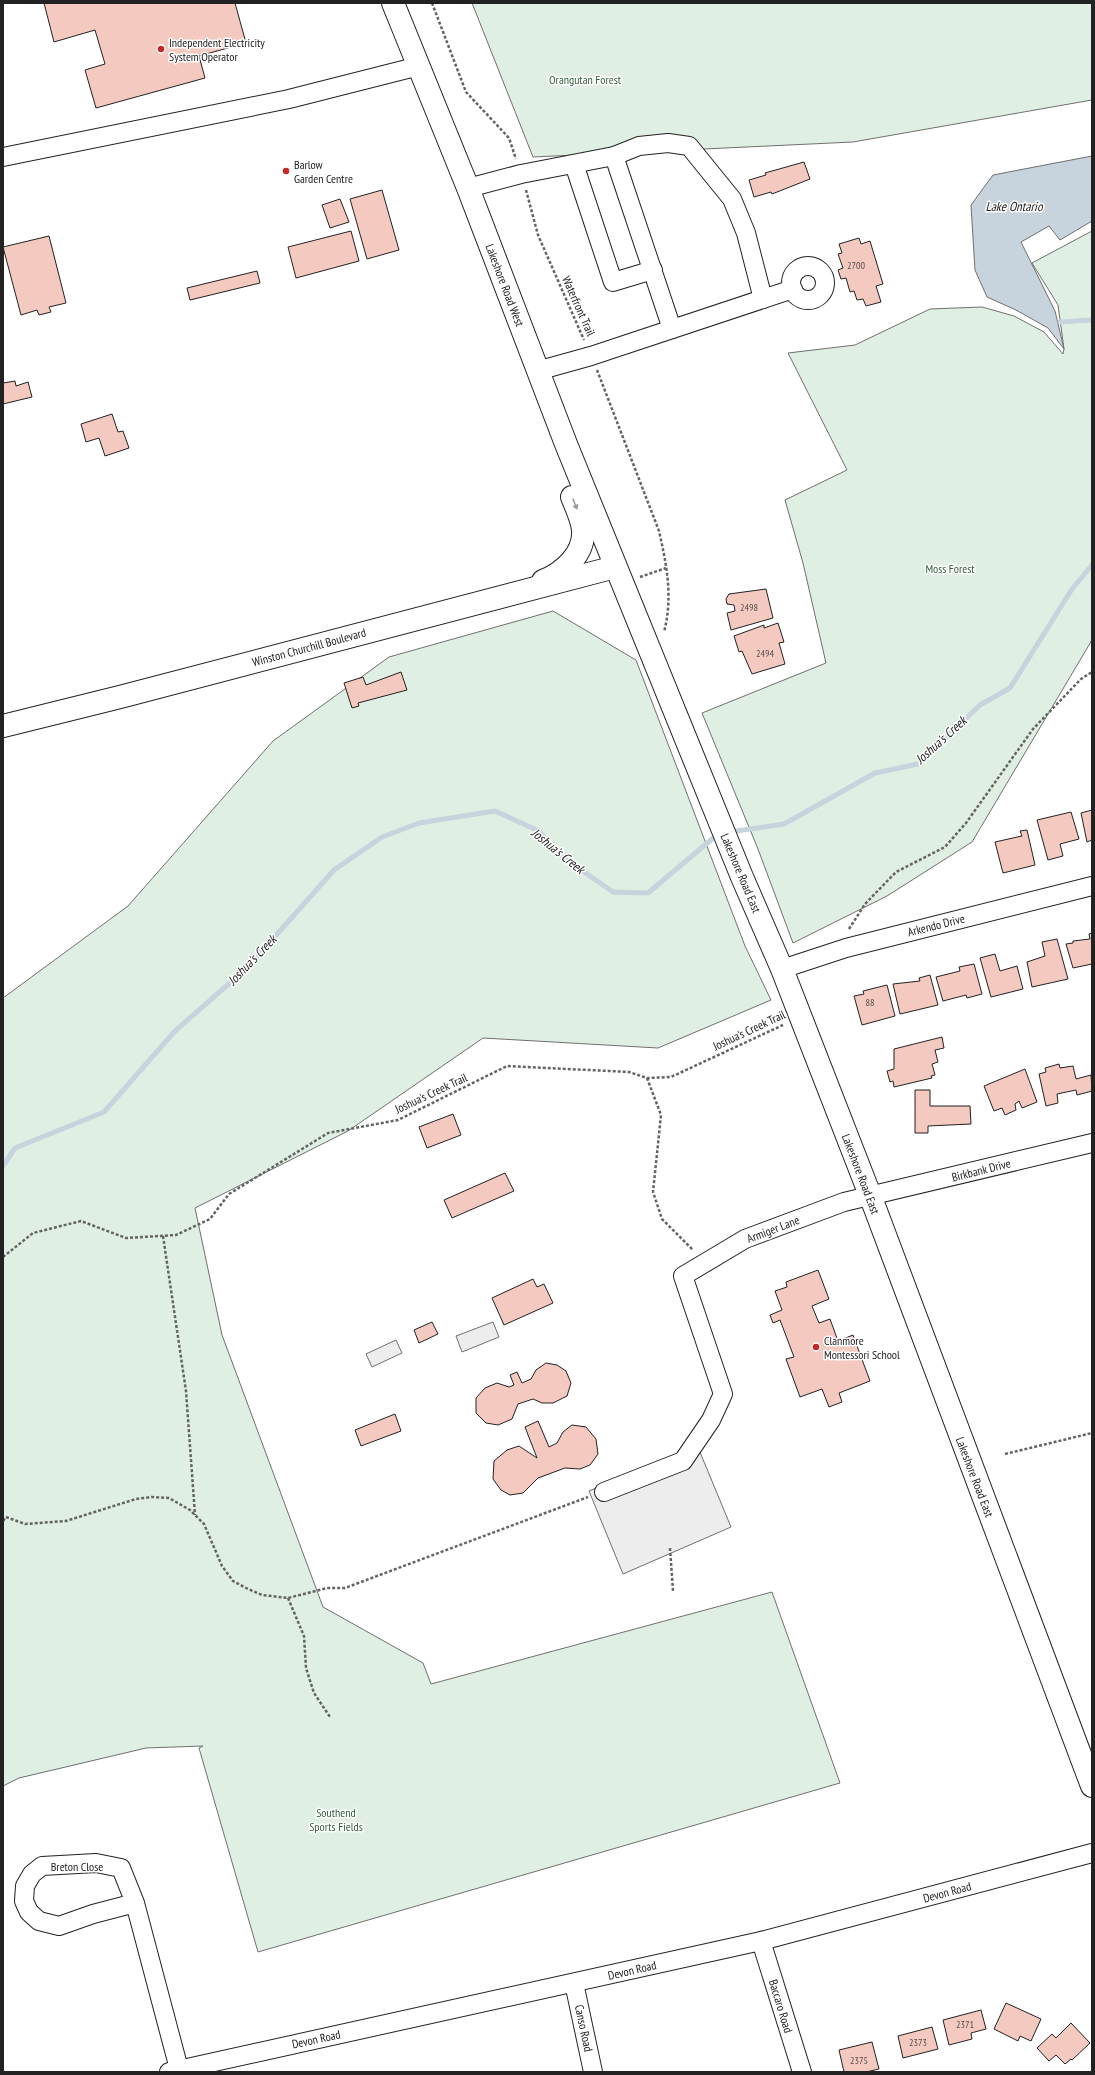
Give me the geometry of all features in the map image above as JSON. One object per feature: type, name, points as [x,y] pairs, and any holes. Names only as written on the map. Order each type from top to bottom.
[{"type":"main road","name":"Lakeshore Road West","points":[[393,3],[468,188],[537,371],[615,567]]},
{"type":"main road","points":[[508,596],[523,586],[555,576],[575,557],[580,545],[583,536],[581,522],[556,458],[566,444]]},
{"type":"main road","name":"Winston Churchill Boulevard","points":[[3,726],[120,697],[615,567]]},
{"type":"main road","name":"Lakeshore Road East","points":[[615,567],[713,803],[742,877],[782,969],[870,1195],[1092,1786]]},
{"type":"street","points":[[4,153],[289,99],[419,66]]},
{"type":"street","points":[[468,188],[521,174],[614,156],[638,146],[668,143],[689,146],[732,199],[746,233],[762,299]]},
{"type":"street","points":[[614,156],[672,329]]},
{"type":"street","points":[[574,164],[613,282],[653,270]]},
{"type":"street","points":[[537,371],[591,356],[792,289]]},
{"type":"street","name":"Arkendo Drive","points":[[782,969],[846,948],[1092,886]]},
{"type":"street","name":"Birkbank Drive","points":[[870,1195],[899,1190],[1092,1143]]},
{"type":"street","name":"Armiger Lane","points":[[604,1492],[683,1461],[711,1420],[723,1394],[683,1276],[704,1262],[745,1239],[844,1202],[870,1195]]},
{"type":"street","name":"Devon Road","points":[[174,2070],[574,1983],[761,1940],[1092,1853]]},
{"type":"street","name":"Breton Close","points":[[135,1903],[92,1914],[59,1926],[39,1921],[28,1912],[24,1901],[25,1886],[32,1874],[42,1866],[96,1864],[121,1868],[135,1903],[174,2070]]},
{"type":"street","name":"Baccaro Road","points":[[761,1940],[802,2072]]},
{"type":"street","name":"Canso Road","points":[[574,1983],[593,2072]]},
{"type":"path","name":"Waterfront Trail","points":[[432,3],[466,92],[509,138],[538,235],[591,356],[660,531],[666,568],[669,612],[664,633]]},
{"type":"path","points":[[638,578],[666,568]]},
{"type":"path","points":[[847,932],[865,904],[896,872],[945,847],[966,823],[1033,729],[1081,679],[1092,672]]},
{"type":"path","name":"Joshua's Creek Trail","points":[[3,1257],[33,1233],[81,1221],[126,1238],[176,1235],[210,1219],[229,1194],[328,1133],[398,1120],[507,1066],[629,1072],[647,1078],[671,1077],[800,1017]]},
{"type":"path","points":[[647,1078],[662,1115],[653,1192],[662,1219],[704,1262]]},
{"type":"path","points":[[164,1236],[186,1391],[195,1515]]},
{"type":"path","points":[[1005,1454],[1092,1433]]},
{"type":"path","points":[[3,1521],[6,1517],[25,1524],[66,1521],[118,1503],[152,1497],[169,1498],[190,1510],[204,1524],[222,1566],[233,1581],[262,1595],[288,1598],[327,1588],[345,1588],[589,1496],[604,1492]]},
{"type":"path","points":[[670,1548],[673,1591]]},
{"type":"path","points":[[288,1598],[304,1636],[306,1668],[314,1694],[330,1717]]},
{"type":"green space","name":"Orangutan Forest","points":[[472,3],[1092,3],[1092,100],[853,142],[533,157]]},
{"type":"green space","name":"Moss Forest","points":[[1092,231],[1092,640],[972,842],[887,896],[793,943],[758,849],[702,713],[826,663],[803,563],[785,500],[847,470],[788,353],[855,345],[930,309],[982,307],[1014,316],[1044,332],[1063,354],[1064,349],[1058,305],[1032,263]]},
{"type":"green space","name":"Southend Sports Fields","points":[[553,611],[636,660],[745,946],[771,1000],[658,1048],[483,1038],[348,1131],[195,1208],[222,1335],[323,1607],[423,1663],[431,1684],[772,1592],[840,1783],[258,1952],[199,1748],[203,1746],[146,1748],[19,1778],[3,1786],[3,998],[128,906],[273,741],[389,657]]},
{"type":"shaded area","points":[[493,1322],[499,1337],[462,1352],[456,1336]]},
{"type":"shaded area","points":[[396,1340],[402,1353],[372,1367],[366,1354]]},
{"type":"shaded area","points":[[697,1445],[731,1527],[623,1574],[589,1491]]},
{"type":"water","name":"Lake Ontario","points":[[1092,156],[1092,221],[1060,240],[1049,226],[1021,242],[1055,311],[1064,349],[1048,328],[1016,310],[987,297],[975,270],[971,205],[993,175]]},
{"type":"building","name":"Independent Electricity System Operator","points":[[44,3],[235,3],[246,43],[199,56],[205,78],[96,108],[85,70],[105,64],[95,30],[54,42]]},
{"type":"building","points":[[804,162],[810,179],[772,194],[771,192],[754,197],[749,180],[766,175],[765,173]]},
{"type":"building","points":[[382,190],[399,250],[367,259],[350,199]]},
{"type":"building","points":[[340,199],[349,222],[330,228],[322,205]]},
{"type":"building","points":[[351,231],[359,261],[296,278],[288,247]]},
{"type":"building","points":[[49,236],[66,303],[49,307],[51,312],[39,315],[37,310],[21,315],[3,247]]},
{"type":"building","points":[[859,238],[861,244],[870,241],[883,284],[876,286],[881,302],[866,306],[863,299],[857,300],[854,291],[850,292],[846,278],[841,279],[838,270],[843,268],[838,254],[842,253],[839,244]]},
{"type":"building","points":[[257,271],[260,283],[190,300],[187,288]]},
{"type":"building","points":[[15,381],[16,386],[28,382],[32,397],[3,404],[3,383]]},
{"type":"building","points":[[112,414],[118,432],[123,431],[129,448],[105,456],[99,438],[86,442],[81,424]]},
{"type":"building","points":[[766,589],[773,618],[731,630],[727,613],[735,611],[734,605],[727,604],[726,599],[729,594]]},
{"type":"building","points":[[778,623],[784,642],[779,643],[785,664],[752,674],[742,651],[739,652],[734,636],[764,625],[764,628]]},
{"type":"building","points":[[401,672],[407,690],[358,703],[359,706],[352,708],[344,683],[363,677],[366,685]]},
{"type":"building","points":[[1092,810],[1092,840],[1087,842],[1081,813]]},
{"type":"building","points":[[1071,812],[1079,839],[1060,844],[1063,856],[1048,860],[1037,820]]},
{"type":"building","points":[[1027,830],[1035,865],[1003,873],[995,842],[1022,836],[1020,831]]},
{"type":"building","points":[[1092,933],[1092,964],[1073,968],[1066,944],[1073,943],[1073,941],[1090,939],[1089,934]]},
{"type":"building","points":[[1057,939],[1068,979],[1032,987],[1027,962],[1045,956],[1042,942]]},
{"type":"building","points":[[995,954],[1000,971],[1017,966],[1023,989],[991,997],[980,958]]},
{"type":"building","points":[[974,964],[982,994],[967,998],[966,995],[943,1001],[936,977],[960,971],[959,967]]},
{"type":"building","points":[[930,975],[938,1005],[900,1014],[893,984],[920,981],[919,978]]},
{"type":"building","points":[[887,985],[895,1016],[862,1025],[854,996],[864,994],[863,991]]},
{"type":"building","points":[[942,1037],[944,1048],[935,1050],[938,1062],[932,1064],[935,1075],[931,1076],[932,1078],[894,1087],[893,1081],[890,1082],[887,1071],[894,1069],[894,1049]]},
{"type":"building","points":[[1059,1064],[1060,1068],[1073,1066],[1076,1079],[1091,1075],[1092,1091],[1077,1095],[1076,1090],[1057,1094],[1058,1103],[1046,1106],[1039,1074],[1046,1072],[1045,1068]]},
{"type":"building","points":[[1025,1069],[1037,1102],[1022,1108],[1019,1101],[1015,1104],[1016,1110],[1005,1115],[1002,1108],[994,1111],[984,1086]]},
{"type":"building","points":[[915,1090],[930,1090],[930,1106],[970,1106],[971,1124],[928,1126],[928,1133],[915,1133]]},
{"type":"building","points":[[453,1114],[461,1135],[427,1148],[419,1127]]},
{"type":"building","points":[[505,1173],[514,1191],[452,1218],[444,1200]]},
{"type":"building","points":[[818,1270],[829,1299],[812,1306],[819,1323],[830,1319],[838,1341],[853,1335],[870,1381],[839,1393],[842,1402],[829,1407],[822,1389],[800,1397],[786,1359],[794,1357],[780,1320],[773,1323],[770,1315],[782,1310],[775,1291],[787,1287],[786,1282]]},
{"type":"building","points":[[533,1279],[537,1287],[544,1284],[553,1303],[504,1325],[492,1298]]},
{"type":"building","points":[[432,1322],[438,1334],[419,1343],[414,1330]]},
{"type":"building","points":[[546,1363],[557,1365],[566,1371],[571,1383],[567,1396],[553,1403],[542,1403],[533,1399],[518,1404],[512,1419],[498,1425],[486,1423],[476,1413],[476,1398],[485,1388],[497,1383],[509,1387],[514,1385],[510,1375],[517,1372],[522,1383],[531,1379],[536,1370]]},
{"type":"building","points":[[395,1414],[401,1431],[361,1446],[355,1430]]},
{"type":"building","points":[[538,1421],[549,1447],[557,1443],[563,1432],[572,1425],[586,1427],[596,1439],[598,1454],[590,1465],[580,1469],[565,1468],[538,1478],[523,1493],[510,1495],[501,1490],[493,1479],[494,1461],[507,1450],[519,1446],[537,1458],[525,1427]]},
{"type":"building","points":[[1006,2003],[1041,2019],[1031,2041],[1020,2036],[1018,2041],[994,2029]]},
{"type":"building","points":[[981,2010],[986,2029],[971,2033],[972,2039],[949,2045],[943,2020]]},
{"type":"building","points":[[1071,2023],[1090,2043],[1072,2060],[1071,2059],[1065,2064],[1056,2055],[1049,2061],[1037,2048],[1052,2034],[1056,2038]]},
{"type":"building","points":[[932,2027],[938,2049],[903,2058],[898,2036]]},
{"type":"building","points":[[872,2042],[879,2069],[866,2072],[844,2072],[839,2050]]},
{"type":"waterway","name":"Joshua's Creek","points":[[1060,322],[1092,320]]},
{"type":"waterway","name":"Joshua's Creek","points":[[730,832],[784,824],[875,773],[918,764],[980,705],[1010,688],[1072,589],[1092,565]]},
{"type":"waterway","name":"Joshua's Creek","points":[[3,1166],[15,1148],[104,1112],[175,1031],[247,968],[334,870],[382,837],[419,823],[495,811],[539,831],[557,853],[613,892],[648,893],[718,834]]},
{"type":"place","name":"Independent Electricity System Operator","points":[[161,49]]},
{"type":"place","name":"Barlow Garden Centre","points":[[286,171]]},
{"type":"place","name":"Clanmore Montessori School","points":[[816,1347]]}]
